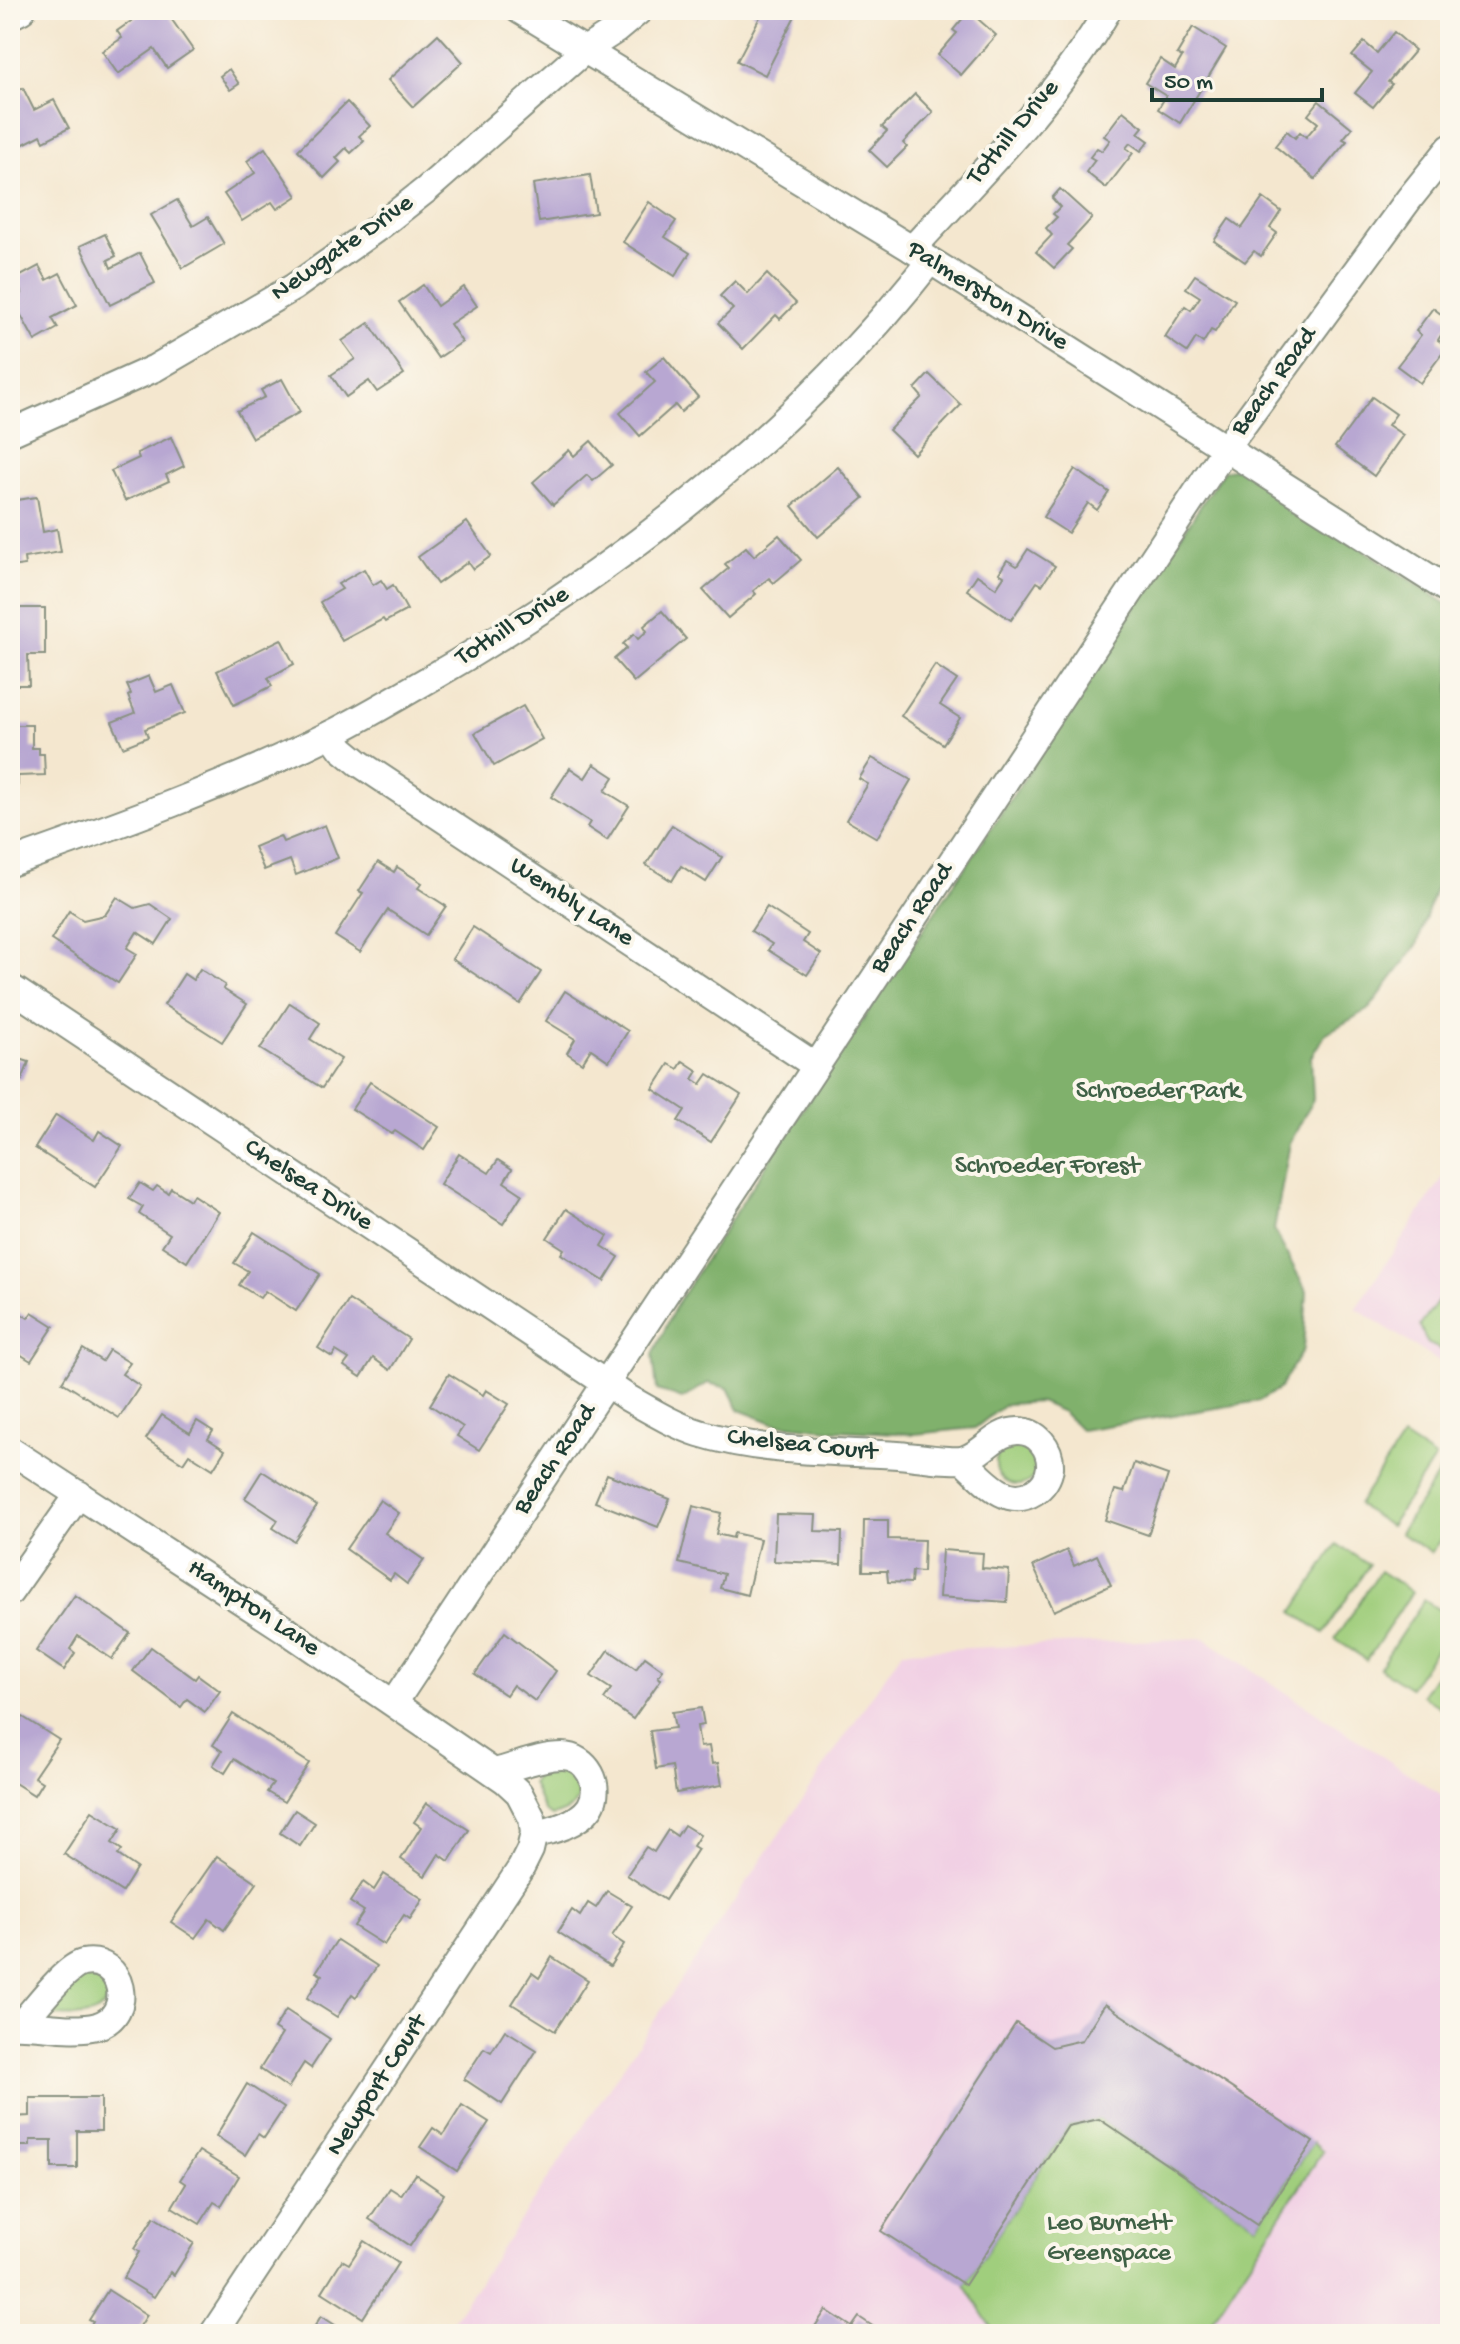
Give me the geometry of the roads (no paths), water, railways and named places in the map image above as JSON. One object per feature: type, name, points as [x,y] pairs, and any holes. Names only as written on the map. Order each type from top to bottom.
[{"type":"street","points":[[10,16],[22,10]]},
{"type":"street","name":"Palmerston Drive","points":[[519,10],[921,255],[1450,591]]},
{"type":"street","name":"Newgate Drive","points":[[10,433],[155,368],[294,287],[369,235],[427,189],[585,50],[640,10]]},
{"type":"street","name":"Tothill Drive","points":[[10,863],[213,786],[331,734],[530,618],[696,497],[790,416],[892,309],[921,255],[1095,33],[1108,10]]},
{"type":"street","name":"Beach Road","points":[[394,1703],[1226,448],[1450,148]]},
{"type":"street","name":"Wembly Lane","points":[[331,734],[342,749],[359,763],[816,1066]]},
{"type":"street","name":"Chelsea Drive","points":[[10,987],[607,1383]]},
{"type":"street","name":"Chelsea Court","points":[[607,1383],[675,1424],[723,1439],[781,1447],[963,1460]]},
{"type":"street","name":"Hampton Lane","points":[[10,1450],[494,1772],[519,1793],[532,1818],[534,1833]]},
{"type":"street","points":[[10,1592],[79,1494]]},
{"type":"street","points":[[494,1772],[563,1756],[586,1766],[593,1782],[593,1799],[584,1813],[557,1828],[534,1833]]},
{"type":"street","name":"Newport Court","points":[[213,2334],[521,1868],[534,1833]]},
{"type":"park label","name":"Schroeder Park","points":[[1158,1092]]},
{"type":"park label","name":"Schroeder Forest","points":[[1047,1167]]},
{"type":"park label","name":"Leo Burnett Greenspace","points":[[1109,2239]]}]
